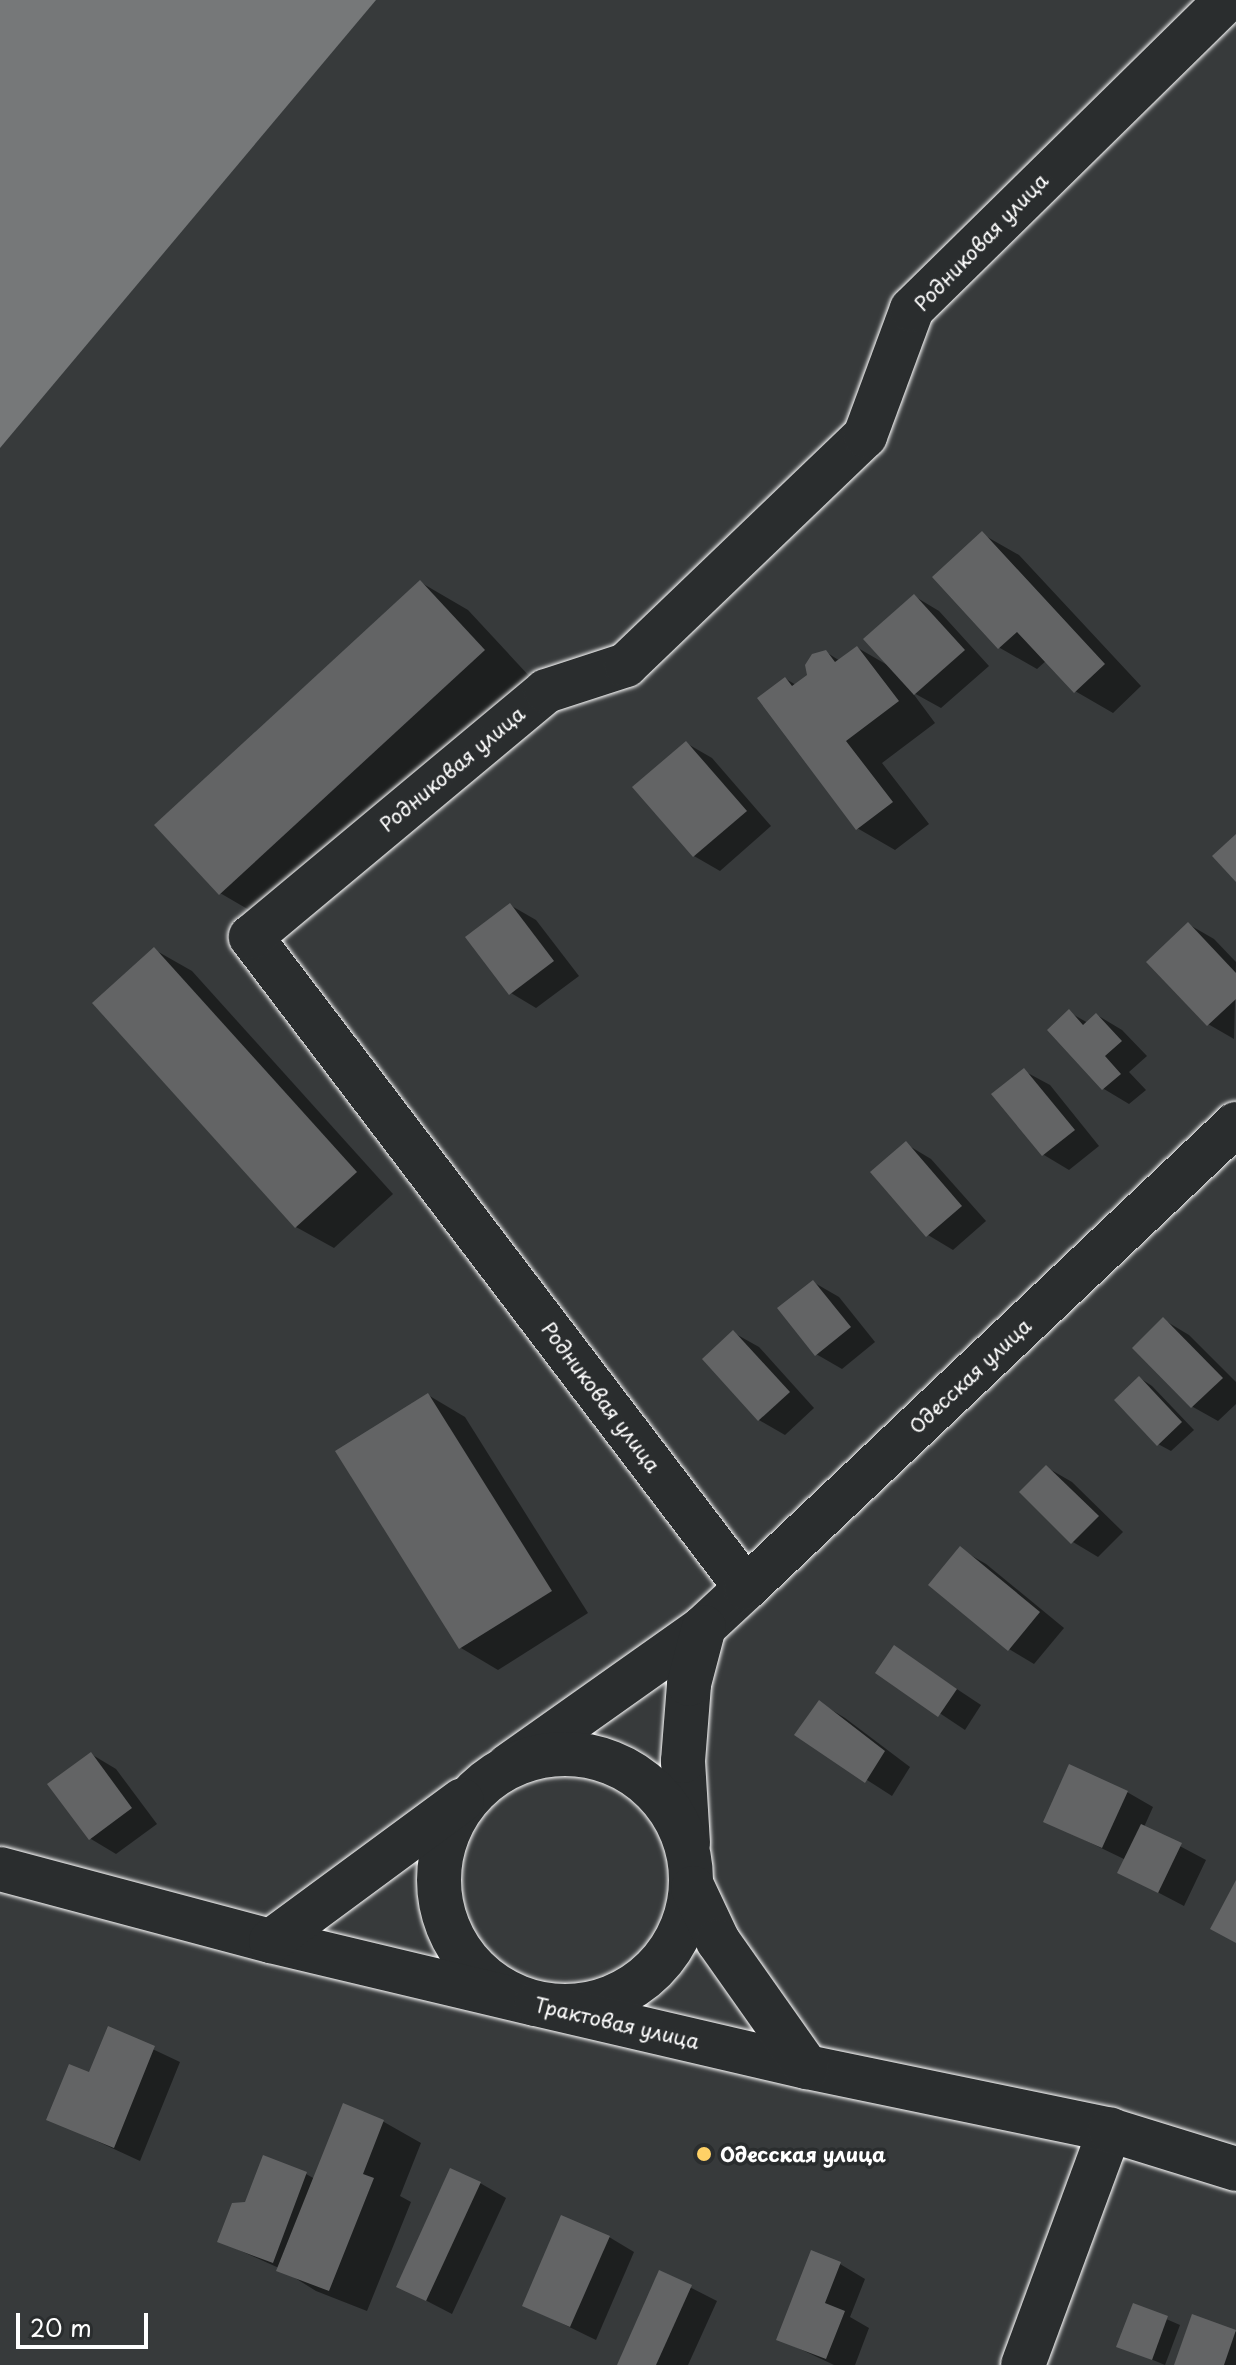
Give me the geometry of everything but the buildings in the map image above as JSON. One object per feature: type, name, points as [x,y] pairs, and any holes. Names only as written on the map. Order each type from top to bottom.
[{"type":"main road","name":"Родниковая улица","points":[[746,1588],[251,937],[546,691],[626,665],[865,436],[912,309],[1213,11]]},
{"type":"main road","name":"Одесская улица","points":[[508,1766],[704,1627],[1236,1124]]},
{"type":"main road","points":[[704,1627],[687,1699],[683,1761],[693,1888],[718,1941],[807,2067]]},
{"type":"main road","points":[[271,1941],[508,1766],[551,1753],[595,1756],[636,1774],[668,1804],[688,1843]]},
{"type":"main road","points":[[472,1792],[448,1830],[438,1872],[442,1916],[463,1956],[495,1986],[536,2004],[580,2007],[622,1994],[658,1968],[683,1931],[693,1888]]},
{"type":"main road","name":"Трактовая улица","points":[[0,1869],[271,1941],[536,2004],[807,2067],[1110,2130],[1236,2169]]},
{"type":"main road","points":[[1023,2365],[1110,2130]]},
{"type":"shaded area","points":[[0,0],[376,0],[0,448]]},
{"type":"place","name":"Одесская улица","points":[[704,2154]]}]
